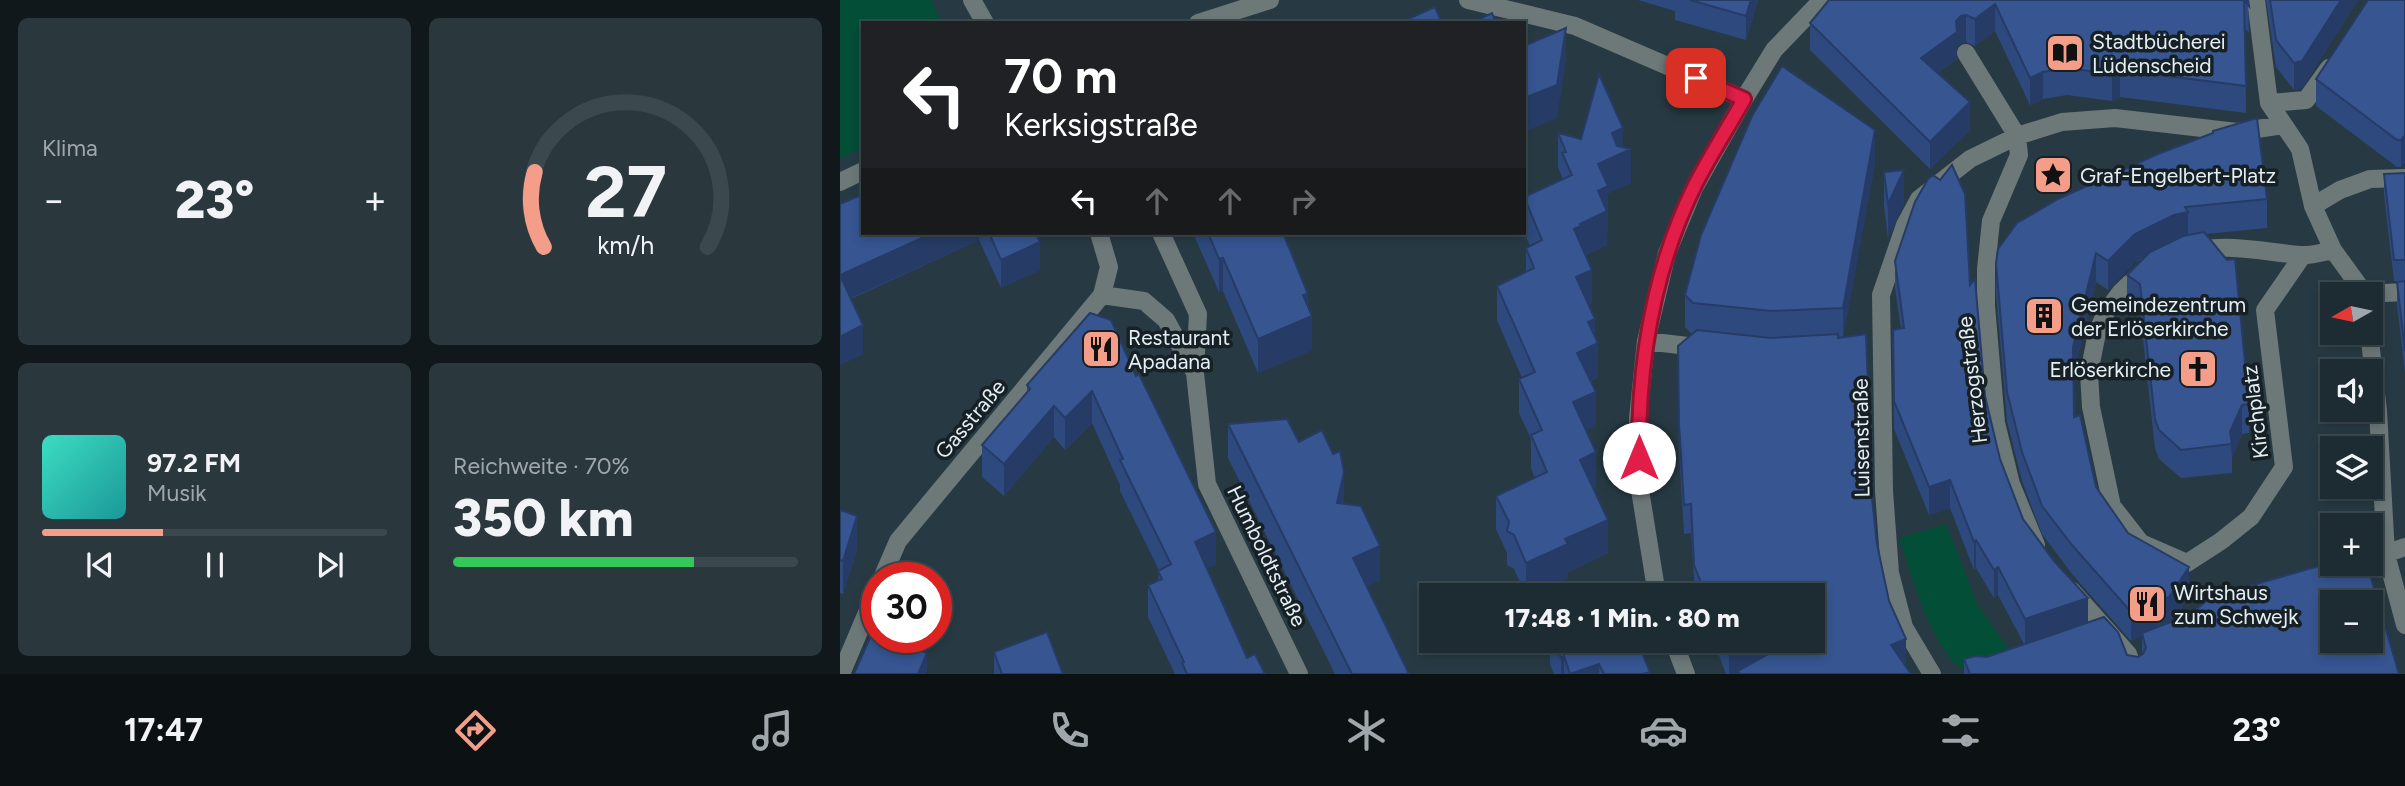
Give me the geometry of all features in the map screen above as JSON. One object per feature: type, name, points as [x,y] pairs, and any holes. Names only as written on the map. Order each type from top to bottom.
[{"type":"street","points":[[972,0],[984,21]]},
{"type":"street","points":[[1204,21],[1270,0]]},
{"type":"street","points":[[1468,0],[1575,26],[1744,99]]},
{"type":"street","points":[[1655,583],[1640,490],[1638,418],[1646,341],[1667,253],[1694,188],[1774,50],[1822,0]]},
{"type":"street","points":[[2256,0],[2269,103],[2300,149],[2313,206],[2333,250],[2356,282]]},
{"type":"street","points":[[1966,52],[2017,136],[2062,122],[2115,118],[2237,132],[2283,125]]},
{"type":"street","points":[[2269,103],[2306,100],[2338,53]]},
{"type":"street","name":"Luisenstraße","points":[[1932,674],[1904,627],[1890,573],[1884,491],[1881,295],[1905,225],[1919,198],[1970,159],[2017,136]]},
{"type":"street","name":"Herzogstraße","points":[[2017,136],[2019,155],[1991,221],[1986,306],[1996,424],[2011,484],[2032,540],[2048,560]]},
{"type":"street","points":[[840,182],[861,173]]},
{"type":"street","points":[[2313,206],[2340,190],[2370,179],[2405,178]]},
{"type":"street","points":[[1100,235],[1109,267],[1102,295]]},
{"type":"street","name":"Humboldtstraße","points":[[1162,235],[1198,314],[1195,373],[1206,484],[1299,674]]},
{"type":"street","points":[[2179,254],[2216,246],[2303,256],[2333,250]]},
{"type":"street","name":"Kirchplatz","points":[[2160,262],[2143,271],[2121,292],[2106,312],[2097,333],[2089,373],[2091,407],[2112,506],[2141,543],[2187,563],[2251,517],[2284,467],[2265,310],[2303,256]]},
{"type":"street","points":[[2384,293],[2405,292]]},
{"type":"street","name":"Humboldtstraße","points":[[1102,295],[1144,300],[1166,320],[1195,373]]},
{"type":"street","name":"Gasstraße","points":[[889,562],[898,541],[1102,295]]},
{"type":"street","points":[[1646,341],[1715,349]]},
{"type":"street","points":[[2370,345],[2378,411],[2379,513]]},
{"type":"street","points":[[1863,349],[1882,349]]},
{"type":"street","points":[[2383,555],[2405,547]]},
{"type":"street","points":[[2383,567],[2405,625]]},
{"type":"street","points":[[2063,581],[2107,631],[2134,652],[2135,674]]},
{"type":"street","points":[[841,674],[861,627]]},
{"type":"street","points":[[2090,638],[2107,631]]},
{"type":"street","points":[[1677,653],[1686,674]]},
{"type":"green space","points":[[840,0],[931,0],[941,21],[861,21],[861,149],[840,159]]},
{"type":"green space","points":[[1946,524],[1977,603],[2014,657],[1983,668],[1967,670],[1955,663],[1934,632],[1916,590],[1899,538]]},
{"type":"building","points":[[1690,0],[1751,0],[1746,16]]},
{"type":"building","points":[[1829,0],[2244,0],[2246,86],[2120,70],[2112,74],[2067,68],[2043,72],[2030,78],[1995,4],[1975,19],[1961,16],[1956,21],[1957,32],[1921,58],[1970,102],[1930,142],[1810,23]]},
{"type":"building","points":[[2270,0],[2341,0],[2302,61],[2294,63],[2276,40]]},
{"type":"building","points":[[2368,0],[2405,0],[2405,135],[2401,140],[2397,140],[2316,79]]},
{"type":"building","points":[[1435,7],[1441,21],[1404,21]]},
{"type":"building","points":[[1492,13],[1495,21],[1475,21]]},
{"type":"building","points":[[1566,28],[1557,85],[1526,97],[1526,45]]},
{"type":"building","points":[[1782,66],[1875,130],[1843,308],[1771,311],[1693,303],[1685,295],[1701,235],[1752,116]]},
{"type":"building","points":[[1599,74],[1623,128],[1612,133],[1617,146],[1631,149],[1598,164],[1608,186],[1598,191],[1607,211],[1574,229],[1592,270],[1576,277],[1595,319],[1588,322],[1598,343],[1577,353],[1596,392],[1573,402],[1596,452],[1580,460],[1608,520],[1565,539],[1568,544],[1526,563],[1514,535],[1507,531],[1509,522],[1496,496],[1547,472],[1531,435],[1542,430],[1519,379],[1535,372],[1497,286],[1534,268],[1526,248],[1542,240],[1526,196],[1572,175],[1562,153],[1566,152],[1558,133],[1581,139]]},
{"type":"building","points":[[2257,118],[2267,199],[2185,207],[2188,212],[2174,215],[2135,234],[2108,261],[2096,253],[2073,347],[2074,417],[2080,415],[2096,487],[2128,533],[2189,567],[2169,597],[2131,612],[2072,545],[2042,506],[2022,452],[2007,392],[1996,263],[1998,249],[2017,223],[2058,199],[2213,131]]},
{"type":"building","points":[[1952,165],[1965,194],[1970,285],[1975,279],[1985,396],[2000,459],[2023,519],[2054,561],[2088,598],[2025,619],[1998,567],[1994,570],[1976,540],[1974,542],[1950,480],[1929,487],[1894,401],[1893,330],[1904,328],[1895,261],[1915,202],[1928,179],[1933,175],[1940,180]]},
{"type":"building","points":[[1904,170],[1888,204],[1884,172]]},
{"type":"building","points":[[2405,173],[2405,260],[2394,260],[2384,174]]},
{"type":"building","points":[[861,195],[861,235],[929,235],[840,275],[840,204]]},
{"type":"building","name":"Erlöserkirche","points":[[2204,232],[2227,260],[2235,259],[2249,404],[2242,405],[2230,432],[2232,444],[2181,450],[2159,430],[2155,419],[2140,284],[2127,275],[2150,252],[2183,236]]},
{"type":"building","points":[[990,235],[1037,235],[1040,242],[1001,260]]},
{"type":"building","points":[[1209,235],[1284,235],[1308,294],[1303,295],[1312,316],[1258,339],[1223,258],[1219,259]]},
{"type":"building","points":[[840,275],[863,325],[840,337]]},
{"type":"building","points":[[2405,281],[2405,351],[2397,282]]},
{"type":"building","points":[[1090,313],[1111,320],[1136,376],[1139,374],[1216,532],[1195,542],[1247,658],[1255,654],[1265,674],[1187,674],[1148,585],[1162,579],[1158,571],[1171,564],[1120,460],[1123,459],[1092,391],[1065,418],[1054,406],[1004,464],[982,445],[1030,389],[1027,385]]},
{"type":"building","points":[[1697,330],[1771,338],[1838,334],[1838,338],[1866,334],[1872,498],[1877,544],[1889,601],[1906,639],[1891,645],[1911,674],[1740,674],[1738,671],[1770,653],[1825,653],[1825,583],[1701,583],[1694,565],[1691,504],[1684,505],[1678,346]]},
{"type":"building","points":[[1287,419],[1299,442],[1322,430],[1333,454],[1340,451],[1344,472],[1337,503],[1361,506],[1380,546],[1353,558],[1409,674],[1352,674],[1228,424]]},
{"type":"building","points":[[840,510],[857,516],[843,561],[840,560]]},
{"type":"building","points":[[2320,566],[2320,576],[2370,576],[2375,590],[2320,590],[2320,653],[2383,653],[2383,619],[2399,674],[1970,674],[1964,659],[1987,657],[2104,617],[2118,632],[2127,655],[2138,657],[2146,648],[2142,633],[2189,615],[2211,597]]},
{"type":"building","points":[[1047,632],[1063,674],[1002,674],[994,652]]},
{"type":"building","points":[[863,653],[927,653],[918,674],[854,674]]},
{"type":"building","points":[[1559,653],[1642,653],[1650,672],[1604,674],[1599,664],[1570,674],[1564,656],[1561,658]]},
{"type":"place","name":"Stadtbücherei Lüdenscheid","points":[[2065,53]]},
{"type":"place","name":"Graf-Engelbert-Platz","points":[[2053,175]]},
{"type":"place","name":"Gemeindezentrum der Erlöserkirche","points":[[2044,316]]},
{"type":"place","name":"Restaurant Apadana","points":[[1101,349]]},
{"type":"place","name":"Erlöserkirche","points":[[2198,369]]},
{"type":"place","name":"Wirtshaus zum Schwejk","points":[[2147,604]]},
{"type":"route","points":[[1639,458],[1638,418],[1646,341],[1667,253],[1694,188],[1744,99],[1696,78]]}]
